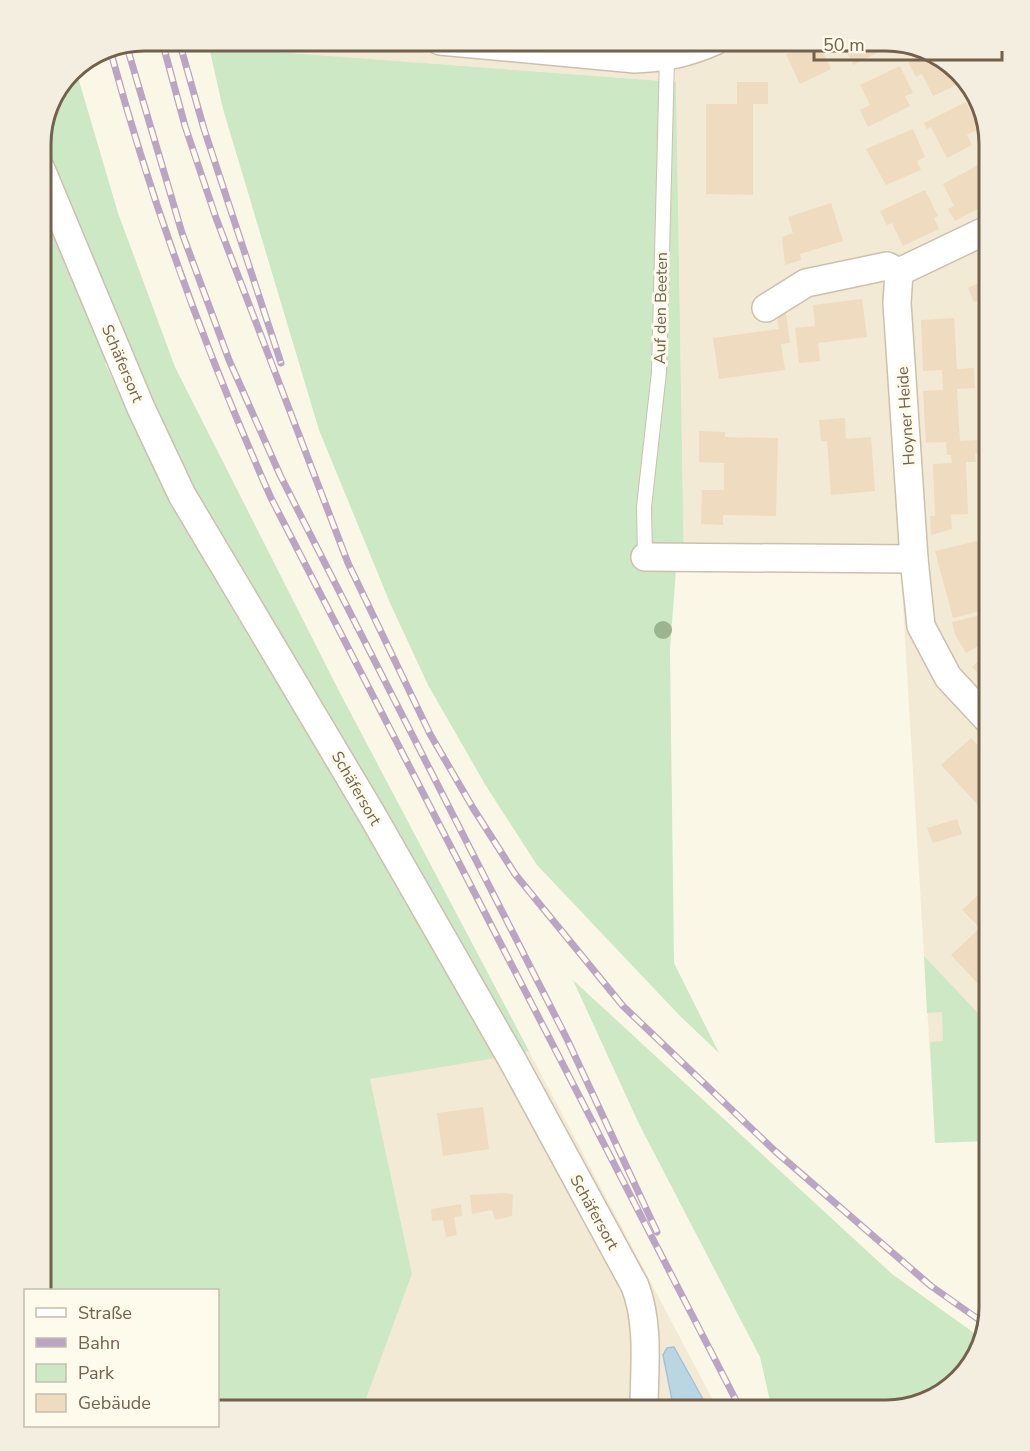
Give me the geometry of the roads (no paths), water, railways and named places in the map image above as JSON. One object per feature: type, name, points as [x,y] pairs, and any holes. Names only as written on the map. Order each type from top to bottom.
[{"type":"street","points":[[555,51],[635,58],[667,58],[692,51]]},
{"type":"street","name":"Schäfersort","points":[[51,194],[141,408],[182,495],[377,823],[514,1063],[635,1286],[642,1304],[645,1324],[644,1400]]},
{"type":"street","points":[[766,308],[806,283],[887,266],[899,272],[979,234]]},
{"type":"street","name":"Hoyner Heide","points":[[899,272],[897,303],[914,559],[921,626],[948,677],[979,709]]},
{"type":"street","points":[[645,557],[914,559]]},
{"type":"lane","name":"Auf den Beeten","points":[[645,557],[644,507],[658,372],[667,58]]},
{"type":"water","points":[[674,1347],[703,1400],[672,1400],[663,1355],[667,1348]]},
{"type":"railway","points":[[165,51],[185,126],[216,218],[348,563],[430,734],[515,874],[623,1006],[775,1151],[931,1286],[978,1319]]},
{"type":"railway","points":[[182,51],[204,129],[281,363]]},
{"type":"railway","points":[[129,53],[182,233],[229,360],[280,475],[567,1039],[657,1232]]},
{"type":"railway","points":[[112,57],[145,167],[182,278],[224,389],[271,498],[736,1400]]}]
